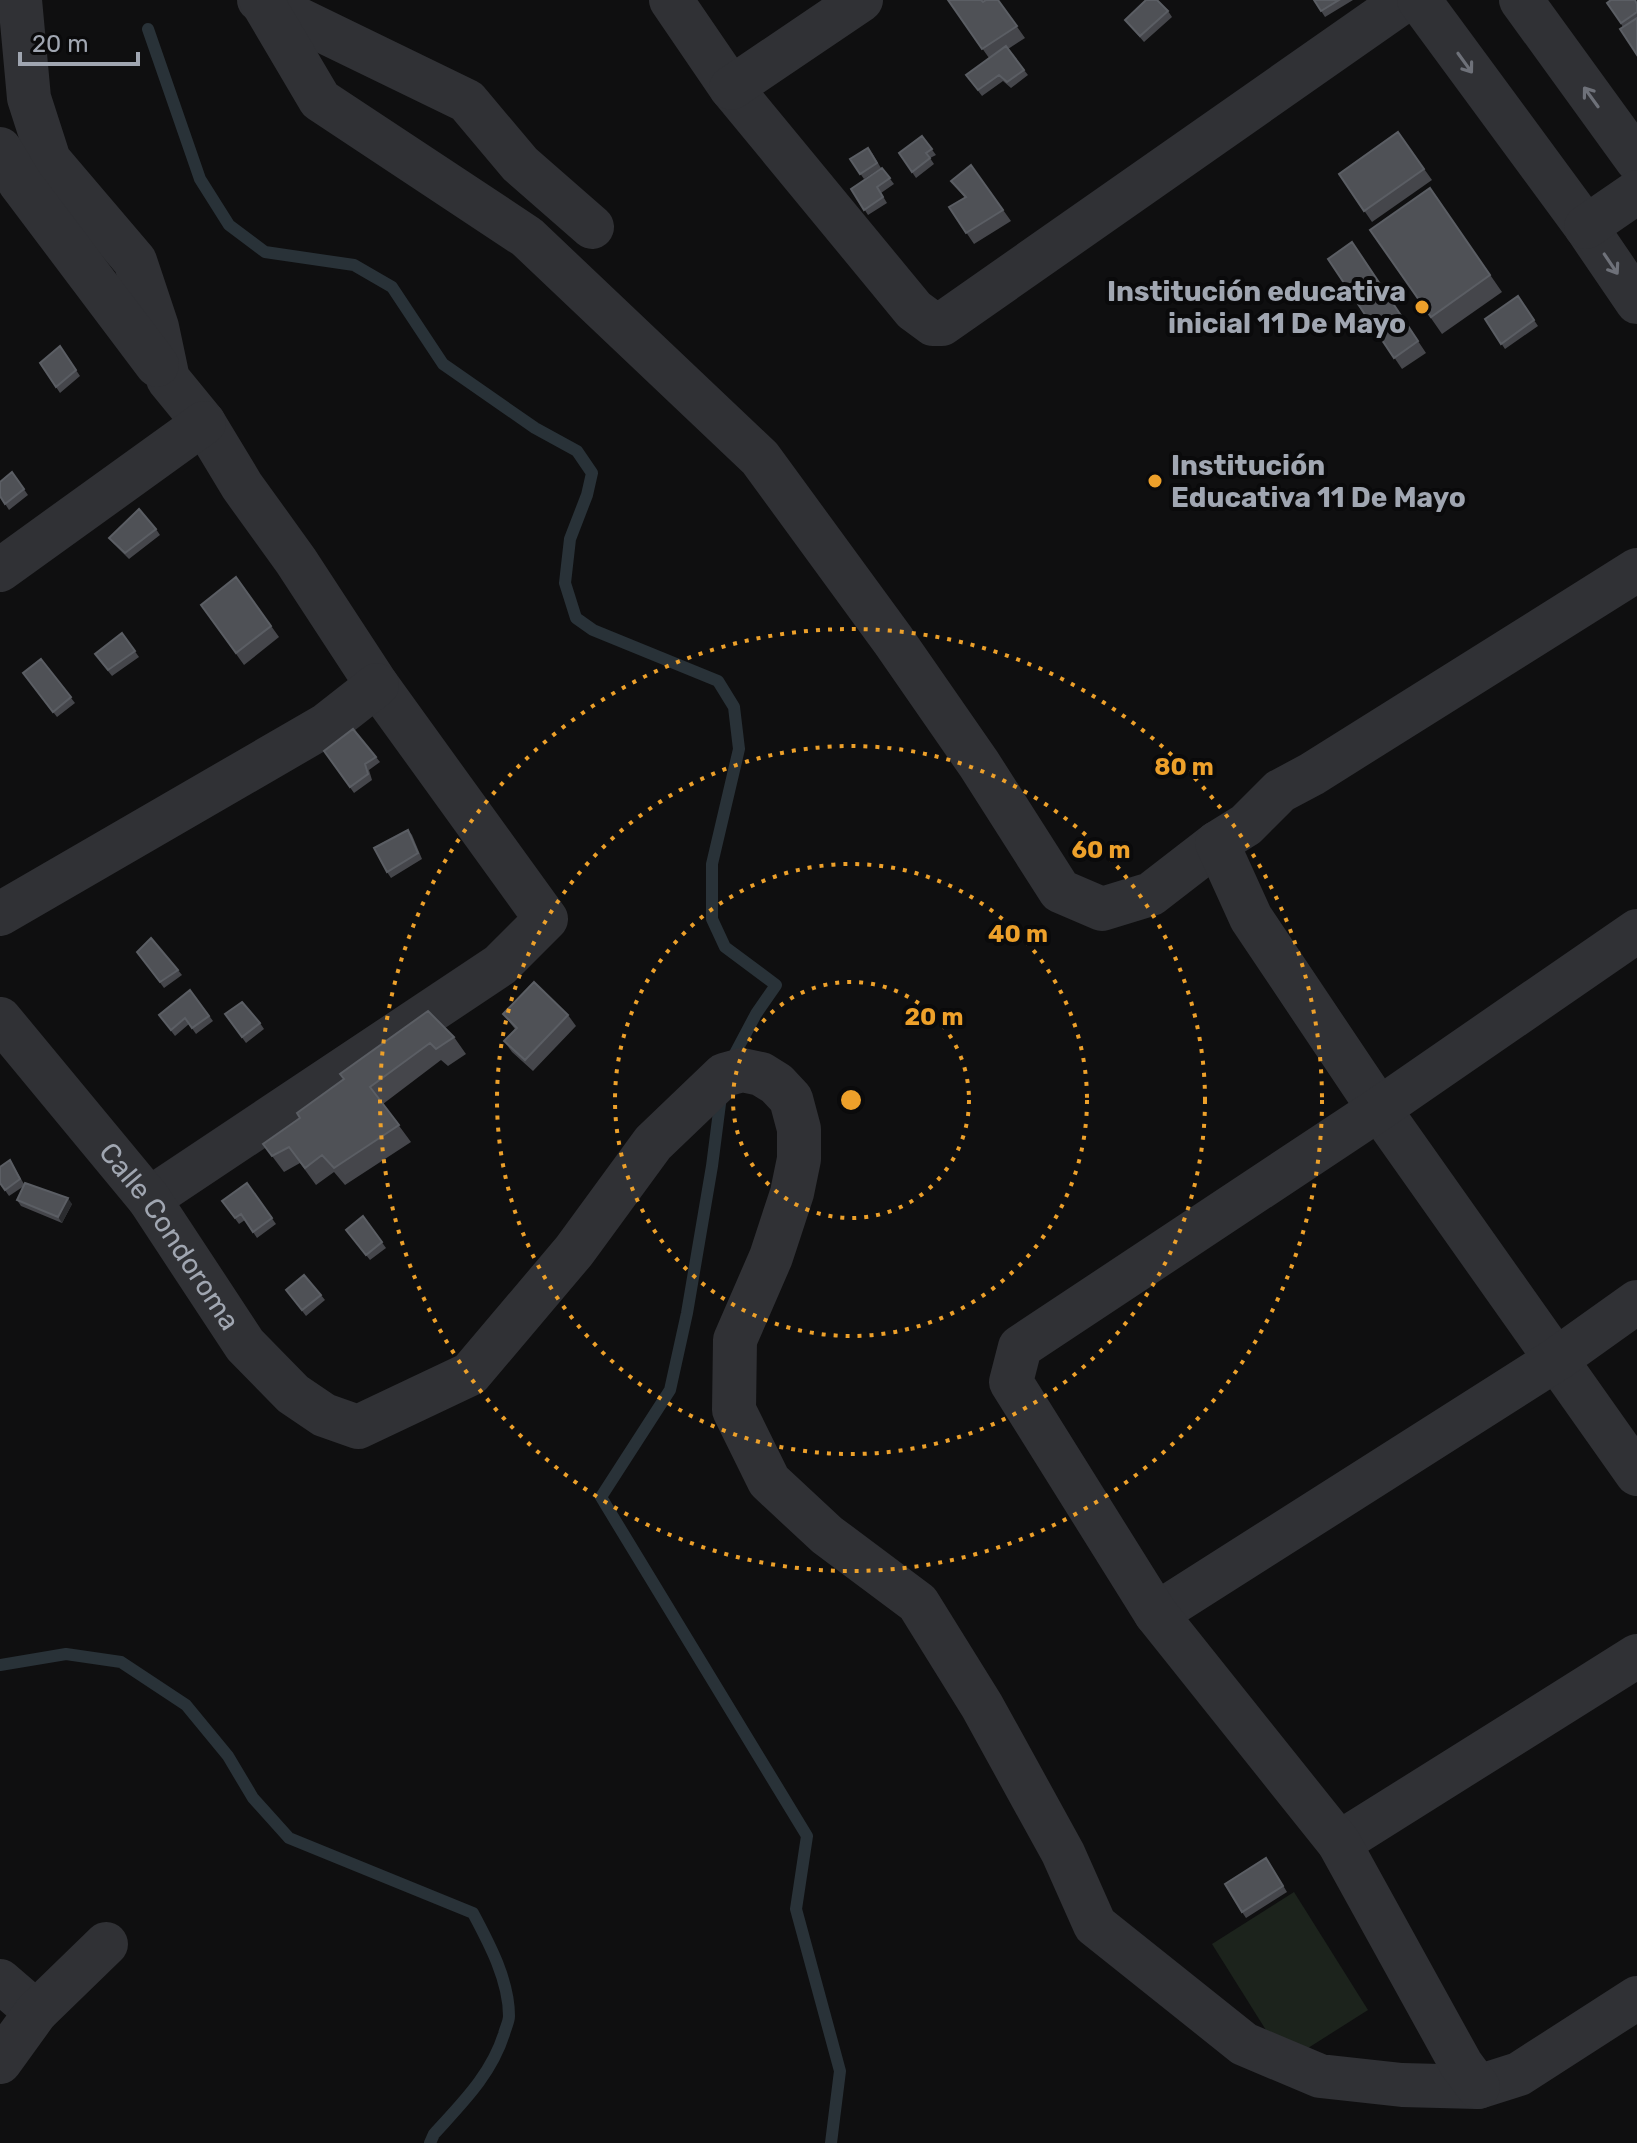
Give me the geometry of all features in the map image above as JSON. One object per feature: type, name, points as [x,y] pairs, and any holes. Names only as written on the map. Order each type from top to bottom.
[{"type":"street","points":[[20,0],[29,98],[49,160],[135,261],[157,327],[168,379]]},
{"type":"street","points":[[260,0],[467,101],[520,164],[592,227]]},
{"type":"street","points":[[260,0],[320,100],[527,237],[760,458],[979,764],[1060,891],[1102,909],[1151,894],[1217,843],[1246,825],[1280,791],[1637,570]]},
{"type":"street","points":[[671,0],[731,88],[914,310],[933,324],[942,324],[1405,0]]},
{"type":"street","points":[[731,88],[861,0]]},
{"type":"street","points":[[1419,0],[1586,227],[1637,302]]},
{"type":"street","points":[[1521,0],[1637,160]]},
{"type":"street","points":[[0,149],[13,199],[204,423],[242,486],[296,561],[377,685],[546,919],[500,965],[149,1199]]},
{"type":"street","points":[[1586,227],[1637,192]]},
{"type":"street","points":[[0,570],[204,423]]},
{"type":"street","points":[[0,914],[326,725],[377,685]]},
{"type":"street","points":[[1217,843],[1251,918],[1379,1109],[1637,1474]]},
{"type":"street","points":[[1637,931],[1379,1109],[1020,1347],[1011,1382],[1156,1614],[1339,1843],[1461,2064],[1478,2087],[1519,2074],[1637,1998]]},
{"type":"street","name":"Calle Condoroma","points":[[0,1019],[149,1199],[245,1345],[293,1394],[324,1415],[358,1427],[470,1374],[574,1251],[653,1143],[724,1075],[742,1070],[761,1074],[777,1084],[791,1099],[799,1129],[799,1159],[792,1193],[771,1257],[735,1340],[734,1410],[769,1481],[827,1535],[918,1603],[989,1719],[1063,1853],[1095,1925],[1244,2044],[1320,2076],[1402,2085],[1478,2087]]},
{"type":"street","points":[[1156,1614],[1557,1359],[1637,1302]]},
{"type":"street","points":[[1339,1843],[1637,1656]]},
{"type":"street","points":[[0,2062],[36,2012],[106,1944]]},
{"type":"street","points":[[0,1981],[36,2012]]},
{"type":"shaded area","points":[[1294,1892],[1368,2010],[1286,2062],[1212,1944]]},
{"type":"building","points":[[948,0],[998,0],[1017,26],[982,49]]},
{"type":"building","points":[[1146,0],[1157,0],[1168,11],[1140,36],[1125,20]]},
{"type":"building","points":[[1314,0],[1339,0],[1321,11]]},
{"type":"building","points":[[1611,0],[1635,0],[1637,12],[1621,23],[1607,3]]},
{"type":"building","points":[[1637,18],[1637,55],[1620,29]]},
{"type":"building","points":[[1006,46],[1024,70],[1007,82],[999,75],[978,90],[966,75]]},
{"type":"building","points":[[1398,132],[1424,169],[1364,211],[1339,174]]},
{"type":"building","points":[[922,136],[932,149],[926,153],[930,158],[912,172],[899,153]]},
{"type":"building","points":[[868,148],[877,163],[860,174],[850,159]]},
{"type":"building","points":[[971,165],[1003,210],[966,233],[949,207],[966,197],[951,181]]},
{"type":"building","points":[[882,168],[890,178],[877,187],[883,197],[864,210],[851,189]]},
{"type":"building","points":[[1430,188],[1490,275],[1431,317],[1370,230]]},
{"type":"building","points":[[1352,242],[1418,341],[1394,358],[1328,259]]},
{"type":"building","points":[[1518,296],[1534,320],[1501,344],[1485,319]]},
{"type":"building","points":[[60,346],[76,370],[56,387],[40,363]]},
{"type":"building","points":[[12,472],[24,489],[5,504],[0,496],[0,482]]},
{"type":"building","points":[[139,509],[156,529],[125,553],[109,538]]},
{"type":"building","points":[[236,577],[271,626],[236,653],[201,605]]},
{"type":"building","points":[[122,633],[135,651],[108,670],[95,654]]},
{"type":"building","points":[[41,659],[71,697],[53,712],[23,673]]},
{"type":"building","points":[[353,729],[376,757],[365,764],[368,774],[350,787],[324,751]]},
{"type":"building","points":[[408,830],[418,853],[387,872],[374,848]]},
{"type":"building","points":[[151,938],[178,970],[160,982],[137,952]]},
{"type":"building","points":[[534,982],[568,1015],[525,1060],[504,1041],[517,1028],[503,1014]]},
{"type":"building","points":[[190,990],[209,1016],[192,1028],[185,1018],[171,1030],[159,1015]]},
{"type":"building","points":[[242,1002],[260,1023],[242,1037],[225,1014]]},
{"type":"building","points":[[428,1011],[454,1037],[436,1049],[430,1043],[370,1087],[399,1125],[334,1168],[322,1155],[305,1168],[289,1147],[272,1156],[263,1144],[300,1118],[297,1113],[344,1079],[340,1074]]},
{"type":"building","points":[[10,1160],[20,1179],[5,1190],[0,1183],[0,1167]]},
{"type":"building","points":[[25,1183],[68,1198],[58,1217],[17,1200]]},
{"type":"building","points":[[247,1183],[272,1218],[253,1232],[241,1214],[235,1218],[222,1201]]},
{"type":"building","points":[[363,1216],[382,1242],[366,1255],[346,1230]]},
{"type":"building","points":[[304,1275],[321,1295],[302,1310],[286,1290]]},
{"type":"building","points":[[1266,1858],[1283,1886],[1242,1912],[1225,1884]]},
{"type":"waterway","points":[[148,29],[200,179],[229,225],[265,252],[354,265],[392,287],[443,364],[535,428],[577,451],[592,473],[570,539],[565,583],[576,618],[593,630],[718,681],[734,707],[739,749],[712,864],[712,919],[725,947],[776,985],[756,1014],[730,1063]]},
{"type":"waterway","points":[[721,1096],[687,1313],[670,1390],[601,1497],[807,1836],[796,1909],[840,2071],[831,2143]]},
{"type":"waterway","points":[[0,1665],[66,1654],[121,1662],[186,1705],[228,1756],[253,1798],[289,1838],[473,1913],[502,1976],[509,2018],[492,2063],[430,2143]]},
{"type":"place","name":"Institución educativa inicial 11 De Mayo","points":[[1422,307]]},
{"type":"place","name":"Institución Educativa 11 De Mayo","points":[[1155,481]]}]
